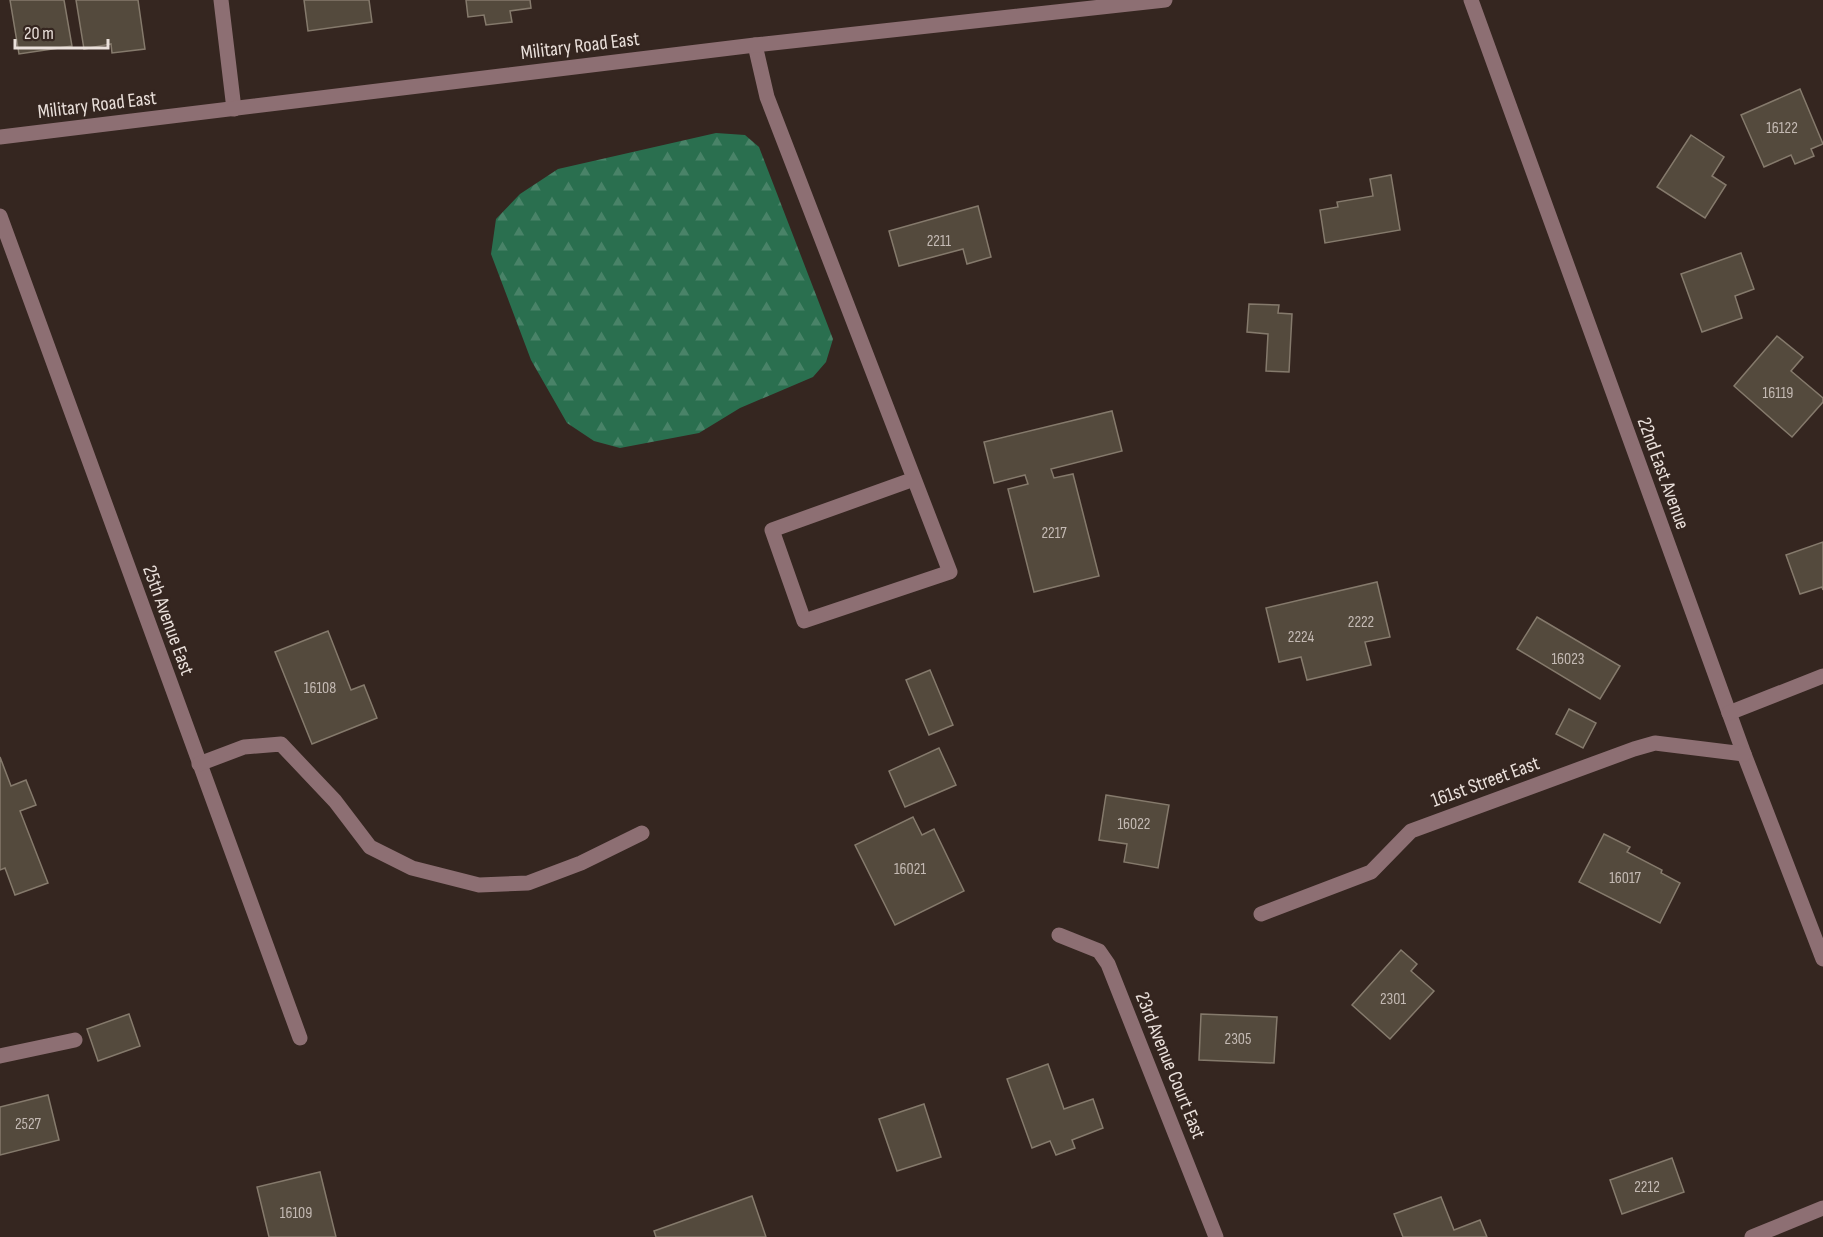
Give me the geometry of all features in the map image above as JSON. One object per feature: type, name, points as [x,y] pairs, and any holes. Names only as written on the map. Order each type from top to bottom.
[{"type":"street","points":[[221,0],[234,109]]},
{"type":"street","name":"Military Road East","points":[[0,136],[755,45],[1165,0]]},
{"type":"street","name":"22nd East Avenue","points":[[1472,0],[1744,754],[1823,959]]},
{"type":"street","points":[[755,45],[767,97],[950,572],[804,621],[772,530],[914,480]]},
{"type":"street","name":"25th Avenue East","points":[[0,216],[300,1038]]},
{"type":"street","points":[[1729,713],[1823,676]]},
{"type":"street","name":"161st Street East","points":[[1261,914],[1371,872],[1403,836],[1411,831],[1634,749],[1654,743],[1744,754]]},
{"type":"street","points":[[200,764],[244,747],[281,744],[335,801],[370,847],[412,868],[479,885],[528,883],[582,863],[642,832]]},
{"type":"street","name":"23rd Avenue Court East","points":[[1059,935],[1099,951],[1108,964],[1216,1237]]},
{"type":"street","points":[[0,1056],[75,1040]]},
{"type":"street","points":[[1752,1237],[1823,1208]]},
{"type":"green space","points":[[716,133],[745,135],[759,147],[833,339],[826,362],[813,377],[740,408],[699,433],[620,448],[594,441],[567,423],[531,360],[491,254],[496,219],[520,194],[558,169]]},
{"type":"building","points":[[10,0],[64,0],[72,46],[19,54]]},
{"type":"building","points":[[76,0],[138,0],[145,49],[112,53],[111,44],[84,49]]},
{"type":"building","points":[[304,0],[369,0],[372,22],[308,31]]},
{"type":"building","points":[[466,0],[530,0],[531,8],[510,11],[512,22],[486,25],[484,15],[468,17]]},
{"type":"building","points":[[1800,89],[1823,144],[1811,149],[1814,156],[1795,164],[1791,155],[1764,167],[1741,115]]},
{"type":"building","points":[[1691,135],[1724,157],[1712,176],[1726,185],[1705,218],[1657,187]]},
{"type":"building","points":[[1391,175],[1400,230],[1325,243],[1320,210],[1338,207],[1337,202],[1373,196],[1370,179]]},
{"type":"building","points":[[978,206],[991,257],[967,264],[963,249],[899,266],[889,231]]},
{"type":"building","points":[[1741,253],[1754,289],[1735,296],[1742,318],[1702,332],[1681,274]]},
{"type":"building","points":[[1249,304],[1279,305],[1278,313],[1292,314],[1289,372],[1266,371],[1268,334],[1247,332]]},
{"type":"building","points":[[1777,336],[1803,357],[1791,371],[1823,398],[1823,402],[1792,437],[1734,386]]},
{"type":"building","points":[[1112,411],[1122,451],[1051,469],[1054,478],[1073,474],[1099,576],[1034,592],[1008,489],[1028,484],[1025,475],[994,483],[984,442]]},
{"type":"building","points":[[1823,542],[1823,590],[1822,587],[1800,594],[1786,555]]},
{"type":"building","points":[[1377,582],[1390,637],[1365,642],[1371,665],[1307,680],[1301,657],[1279,662],[1266,608]]},
{"type":"building","points":[[1537,617],[1620,666],[1600,699],[1517,649]]},
{"type":"building","points":[[328,631],[351,690],[364,685],[377,718],[312,744],[275,652]]},
{"type":"building","points":[[930,670],[953,725],[929,735],[906,680]]},
{"type":"building","points":[[1569,709],[1596,723],[1583,748],[1556,734]]},
{"type":"building","points":[[939,748],[956,785],[905,807],[889,771]]},
{"type":"building","points":[[0,757],[11,786],[26,780],[36,805],[20,811],[48,883],[15,895],[5,868],[0,870]]},
{"type":"building","points":[[1106,795],[1169,805],[1158,868],[1124,862],[1127,844],[1099,840]]},
{"type":"building","points":[[913,817],[922,835],[934,829],[964,891],[895,925],[855,845]]},
{"type":"building","points":[[1604,834],[1630,847],[1627,852],[1662,870],[1661,873],[1680,883],[1660,923],[1579,882]]},
{"type":"building","points":[[1401,950],[1417,964],[1411,971],[1434,991],[1390,1039],[1352,1005]]},
{"type":"building","points":[[129,1014],[140,1046],[98,1061],[87,1029]]},
{"type":"building","points":[[1201,1014],[1277,1017],[1274,1063],[1199,1060]]},
{"type":"building","points":[[1048,1064],[1064,1109],[1093,1099],[1103,1128],[1072,1140],[1075,1148],[1056,1155],[1050,1141],[1032,1148],[1007,1079]]},
{"type":"building","points":[[48,1095],[59,1140],[0,1155],[0,1107]]},
{"type":"building","points":[[924,1104],[941,1157],[897,1171],[879,1119]]},
{"type":"building","points":[[1672,1158],[1684,1192],[1622,1214],[1610,1180]]},
{"type":"building","points":[[320,1172],[336,1237],[269,1237],[257,1187]]},
{"type":"building","points":[[752,1196],[766,1237],[656,1237],[654,1231]]},
{"type":"building","points":[[1441,1197],[1454,1230],[1480,1220],[1487,1237],[1403,1237],[1394,1214]]}]
